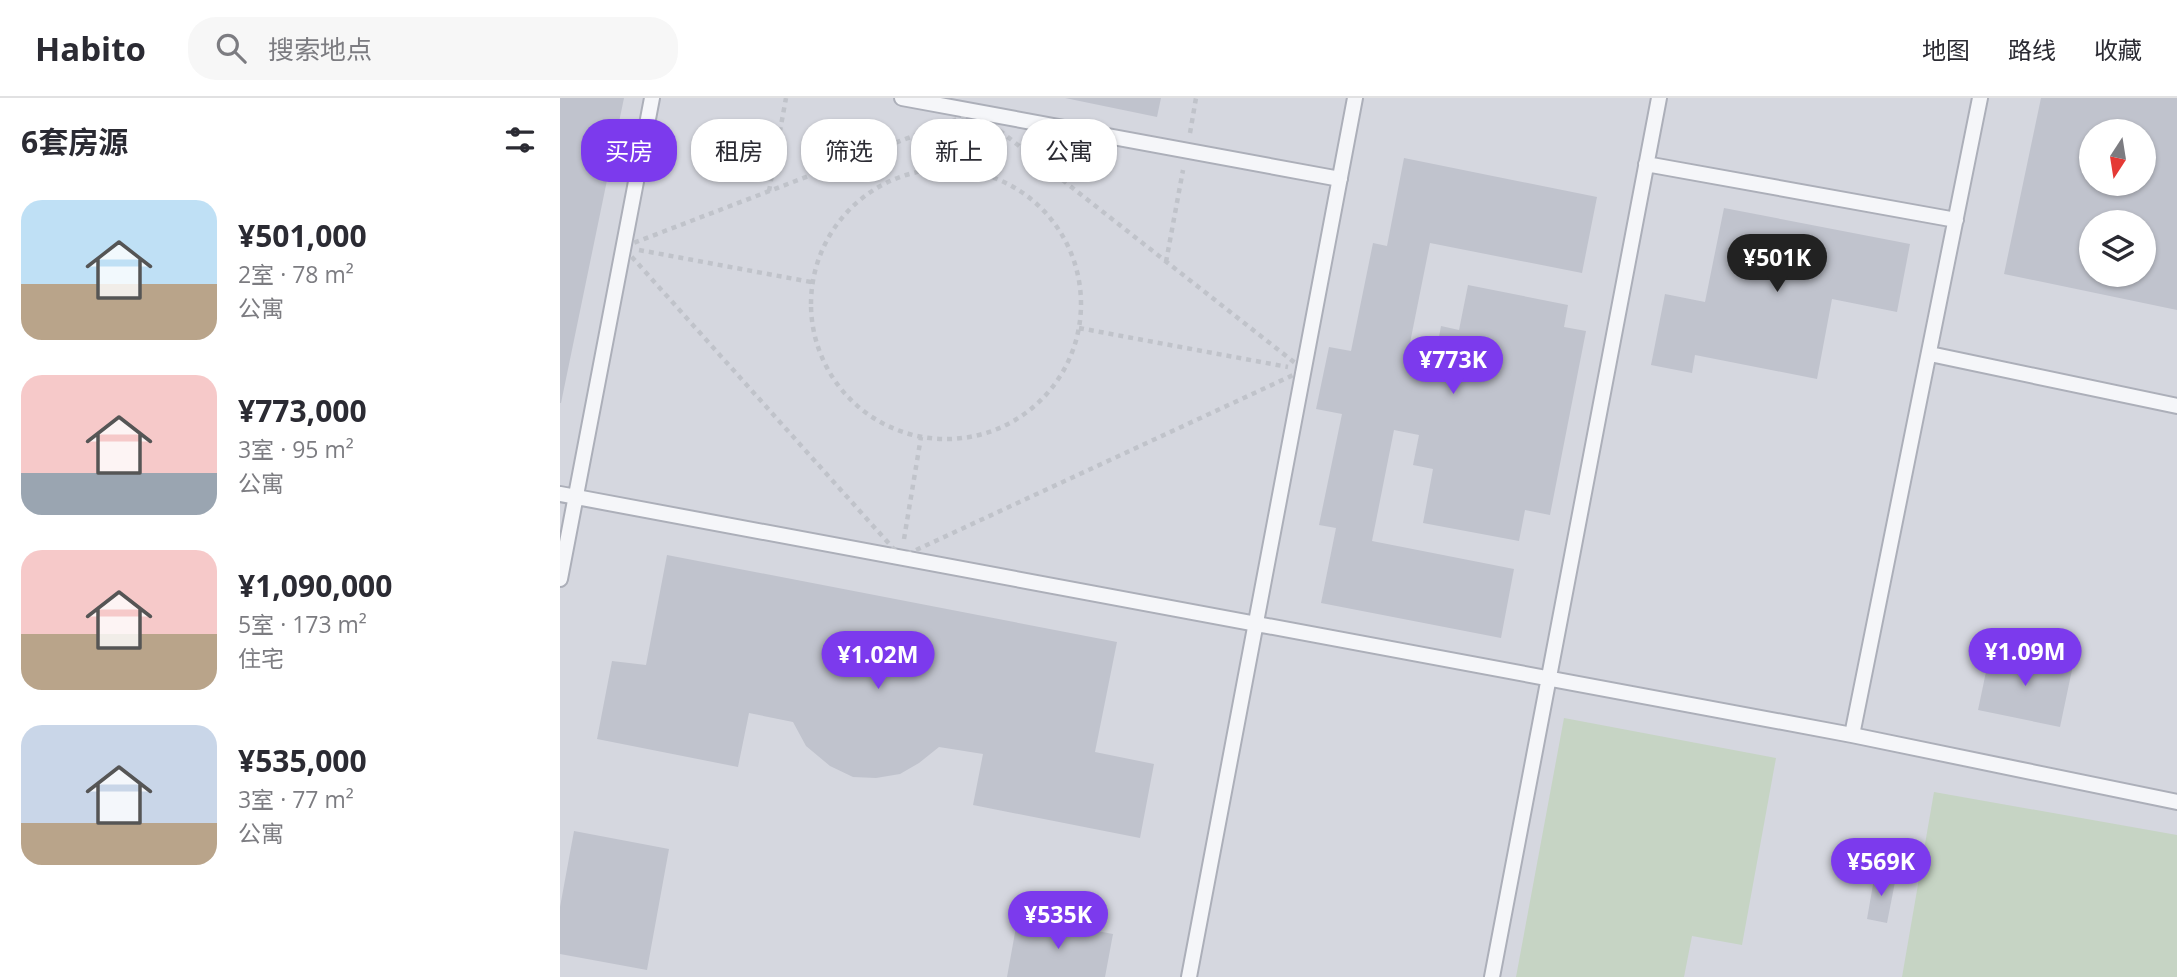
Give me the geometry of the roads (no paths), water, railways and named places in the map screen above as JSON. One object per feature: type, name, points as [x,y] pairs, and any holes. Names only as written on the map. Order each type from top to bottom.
[{"type":"lane","points":[[560,579],[652,98]]},
{"type":"lane","points":[[902,98],[1340,179]]},
{"type":"lane","points":[[1189,977],[1355,98]]},
{"type":"lane","points":[[1492,977],[1659,98]]},
{"type":"lane","points":[[1852,734],[1980,98]]},
{"type":"lane","points":[[1646,164],[1956,220]]},
{"type":"lane","points":[[1930,354],[2177,406]]},
{"type":"lane","points":[[560,494],[1852,734],[2177,802]]}]
